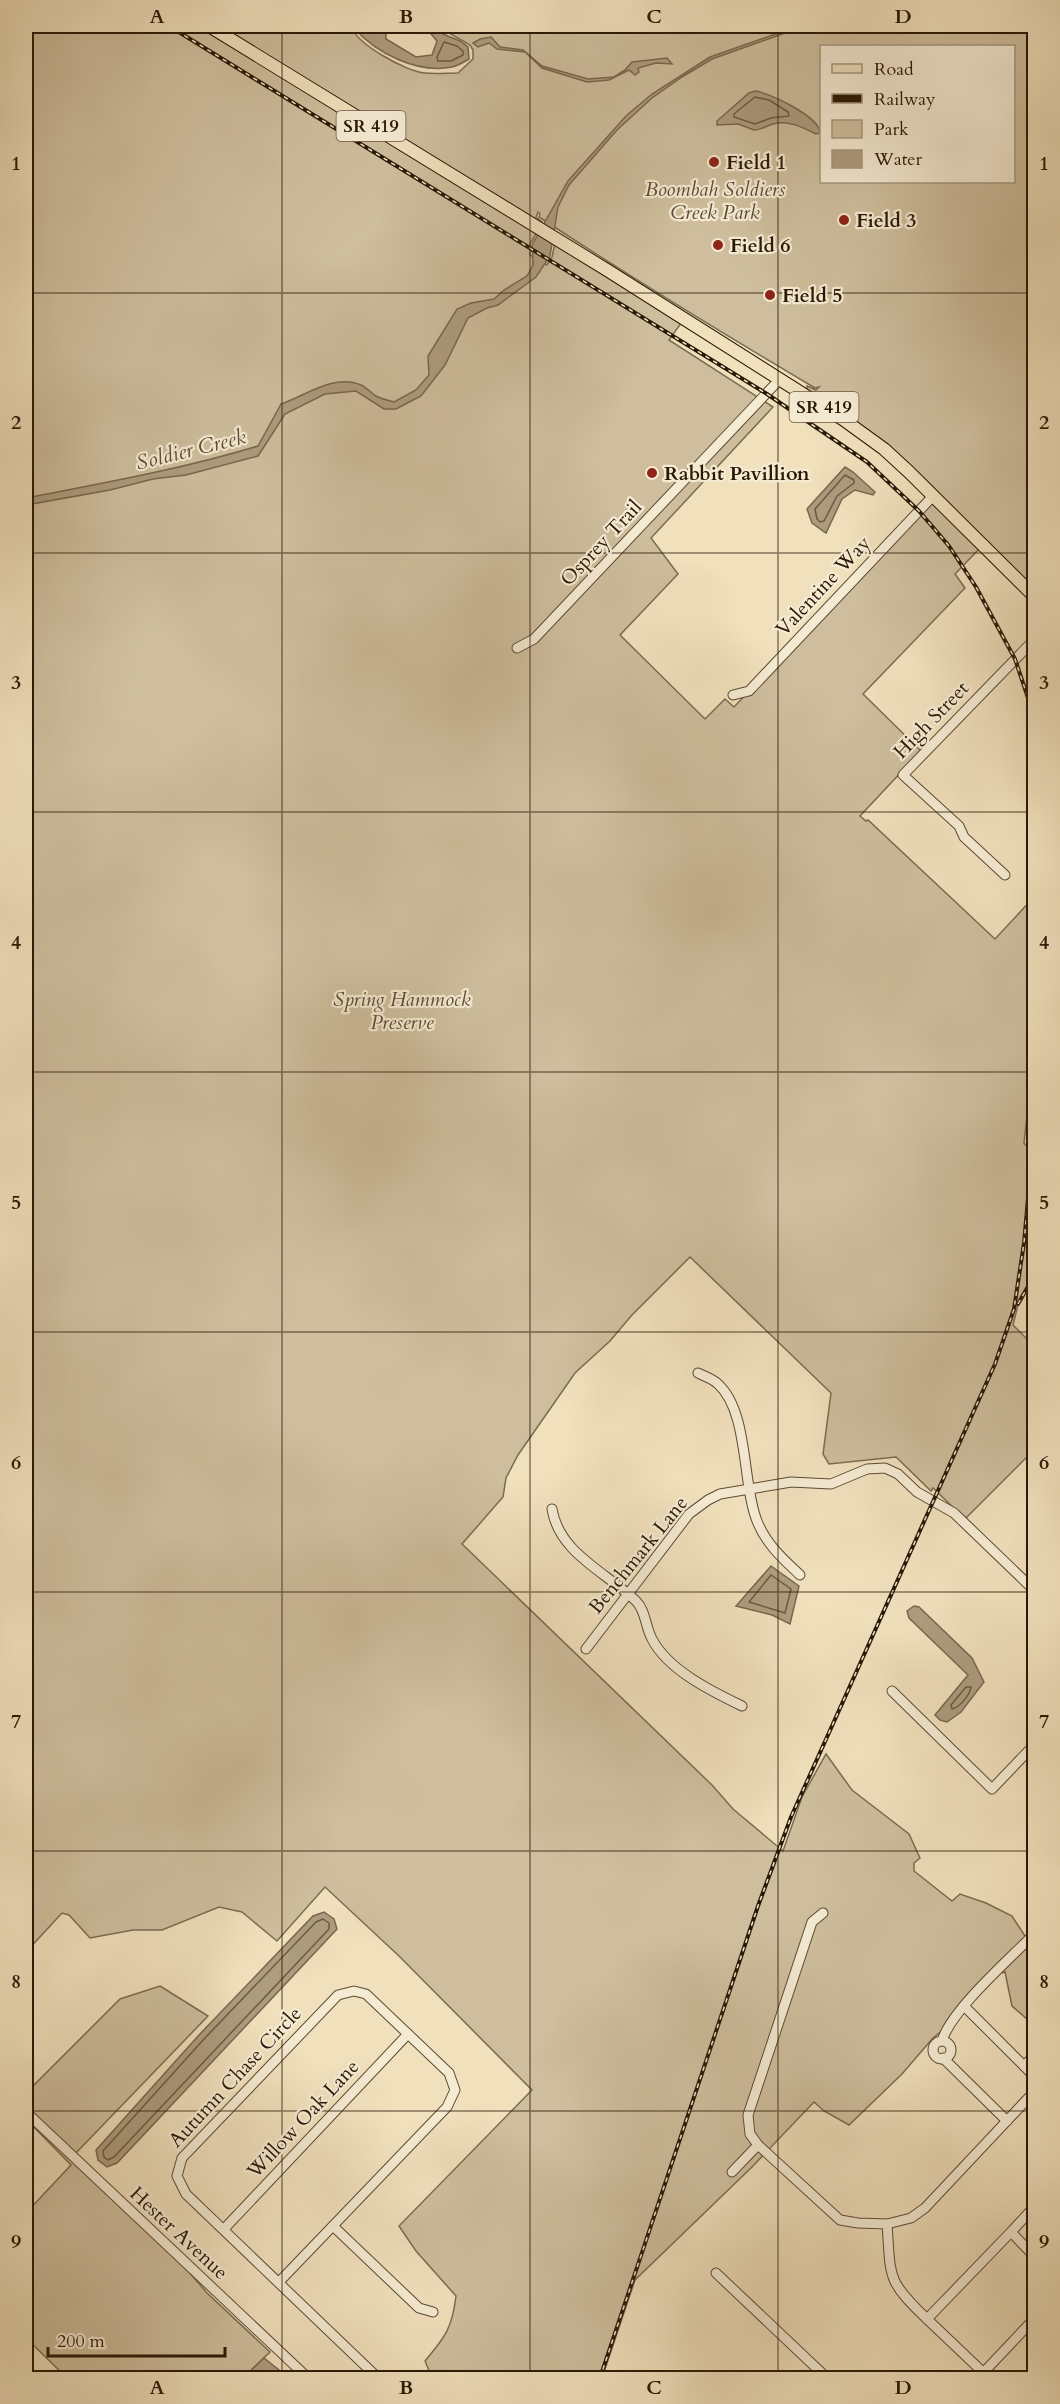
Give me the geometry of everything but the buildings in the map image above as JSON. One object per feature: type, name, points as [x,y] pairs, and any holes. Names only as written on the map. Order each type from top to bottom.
[{"type":"main road","name":"SR 419","points":[[209,26],[780,379],[866,436],[934,495],[1035,596]]},
{"type":"street","name":"Osprey Trail","points":[[517,648],[534,639],[780,379]]},
{"type":"street","name":"Valentine Way","points":[[734,695],[749,690],[934,495]]},
{"type":"street","name":"High Street","points":[[1005,875],[964,837],[959,826],[903,775],[1035,640]]},
{"type":"street","points":[[698,1373],[717,1383],[730,1403],[741,1437],[756,1519],[766,1539],[800,1575]]},
{"type":"street","name":"Benchmark Lane","points":[[586,1649],[689,1514],[708,1500],[720,1494],[791,1482],[831,1484],[867,1469],[885,1468],[898,1474],[917,1492],[954,1512],[1035,1590]]},
{"type":"street","points":[[552,1509],[554,1523],[566,1542],[639,1604],[651,1637],[666,1656],[701,1686],[742,1706]]},
{"type":"street","points":[[892,1691],[992,1789],[1032,1752]]},
{"type":"street","points":[[823,1913],[812,1922],[748,2115],[750,2134],[758,2145],[840,2220],[887,2224],[911,2218],[925,2208],[1035,2092]]},
{"type":"street","points":[[1007,2121],[943,2058],[935,2056],[933,2050],[934,2045],[942,2041],[950,2023],[964,2006],[1035,1935]]},
{"type":"street","name":"Autumn Chase Circle","points":[[333,2226],[447,2107],[455,2090],[449,2073],[366,1994],[354,1990],[338,1995],[182,2158],[177,2176],[180,2185],[378,2379]]},
{"type":"street","points":[[964,2006],[1035,2076]]},
{"type":"street","name":"Willow Oak Lane","points":[[224,2229],[408,2034]]},
{"type":"street","points":[[1024,2066],[1035,2056]]},
{"type":"street","name":"Hester Avenue","points":[[26,2112],[308,2379]]},
{"type":"street","points":[[732,2172],[758,2145]]},
{"type":"street","points":[[927,2319],[1035,2207]]},
{"type":"street","points":[[887,2224],[890,2274],[894,2284],[900,2293],[986,2376],[1035,2319]]},
{"type":"street","points":[[279,2282],[333,2226],[419,2308],[433,2312]]},
{"type":"street","points":[[1011,2232],[1035,2256]]},
{"type":"street","points":[[716,2273],[827,2379]]},
{"type":"green space","name":"Spring Hammock Preserve","points":[[26,26],[203,26],[537,232],[530,244],[530,255],[547,265],[552,257],[555,243],[682,322],[669,340],[773,407],[651,538],[678,574],[620,635],[705,719],[725,699],[734,707],[932,497],[981,547],[955,574],[965,588],[863,694],[921,751],[860,816],[868,820],[995,939],[1034,897],[1034,1112],[1028,1106],[1024,1143],[1034,1155],[1034,1279],[1019,1301],[1013,1325],[1034,1346],[1034,1450],[965,1519],[933,1488],[931,1491],[896,1457],[829,1464],[823,1454],[831,1393],[690,1257],[632,1315],[610,1341],[575,1373],[518,1455],[506,1478],[503,1497],[462,1544],[712,1785],[733,1809],[783,1851],[802,1797],[826,1754],[852,1790],[909,1834],[920,1858],[914,1863],[914,1871],[952,1901],[960,1894],[986,1903],[1012,1916],[1034,1950],[1034,2025],[1012,2006],[1005,1972],[985,1977],[958,2018],[933,2038],[902,2074],[849,2125],[824,2111],[814,2102],[752,2167],[635,2280],[602,2378],[432,2378],[425,2361],[447,2331],[456,2296],[416,2251],[399,2226],[532,2090],[399,1956],[325,1887],[277,1941],[242,1912],[219,1907],[162,1930],[133,1930],[90,1938],[69,1915],[62,1913],[26,1952]]},
{"type":"green space","name":"Boombah Soldiers Creek Park","points":[[215,26],[352,26],[355,33],[371,48],[406,68],[425,73],[458,73],[473,59],[473,50],[470,45],[437,26],[1034,26],[1034,591],[936,493],[808,393],[807,386],[816,390],[819,387],[815,388],[641,283],[539,217],[538,212],[536,217],[542,222],[540,226]]},
{"type":"green space","points":[[160,1986],[208,2016],[75,2154],[166,2245],[207,2293],[270,2352],[243,2378],[67,2378],[26,2338],[26,2213],[71,2165],[26,2119],[26,2093],[120,1999]]},
{"type":"water","points":[[355,26],[392,26],[386,30],[386,39],[416,57],[432,55],[437,41],[427,29],[416,26],[431,26],[468,47],[469,59],[461,64],[439,68],[411,64],[398,60],[374,46],[354,28]]},
{"type":"water","points":[[798,26],[815,26],[785,33],[712,59],[652,98],[617,130],[569,185],[558,207],[550,256],[536,277],[498,305],[468,318],[445,365],[421,396],[396,409],[384,409],[356,391],[325,394],[285,414],[258,456],[186,475],[153,479],[110,490],[26,505],[26,498],[172,469],[258,446],[281,404],[330,384],[351,382],[363,386],[378,397],[394,402],[416,390],[429,375],[428,356],[457,309],[471,303],[494,299],[527,276],[533,265],[532,245],[568,181],[626,116],[652,94],[710,57]]},
{"type":"water","points":[[491,37],[500,47],[523,50],[542,66],[588,79],[614,77],[632,62],[667,58],[672,64],[656,63],[638,68],[639,72],[635,75],[629,70],[609,80],[587,82],[542,68],[525,52],[497,49],[489,43],[478,47],[473,43]]},
{"type":"water","points":[[755,91],[782,101],[803,113],[818,127],[820,133],[816,134],[784,123],[754,130],[738,124],[717,125],[717,121],[749,93]]},
{"type":"water","points":[[845,467],[875,492],[873,495],[855,490],[842,499],[826,533],[812,523],[807,509]]},
{"type":"water","points":[[771,1566],[799,1586],[790,1624],[772,1615],[736,1606]]},
{"type":"water","points":[[914,1606],[919,1607],[972,1658],[984,1682],[961,1712],[947,1722],[935,1715],[968,1675],[909,1618],[907,1611]]},
{"type":"water","points":[[324,1912],[334,1919],[337,1929],[117,2163],[107,2167],[98,2160],[96,2150],[199,2035],[313,1916]]},
{"type":"water","points":[[264,2358],[289,2378],[243,2378]]},
{"type":"railway","points":[[169,26],[767,394],[867,462],[919,511],[949,546],[976,587],[1015,659],[1034,716]]},
{"type":"railway","points":[[600,2378],[758,1906],[791,1817],[995,1364],[1014,1309],[1024,1243],[1034,1131]]},
{"type":"railway","points":[[1018,1304],[1034,1276]]},
{"type":"place","name":"Field 1","points":[[714,162]]},
{"type":"place","name":"Field 3","points":[[844,220]]},
{"type":"place","name":"Field 6","points":[[718,245]]},
{"type":"place","name":"Field 5","points":[[770,295]]},
{"type":"place","name":"Rabbit Pavillion","points":[[652,473]]},
{"type":"water label","name":"Soldier Creek","points":[[191,450]]}]
